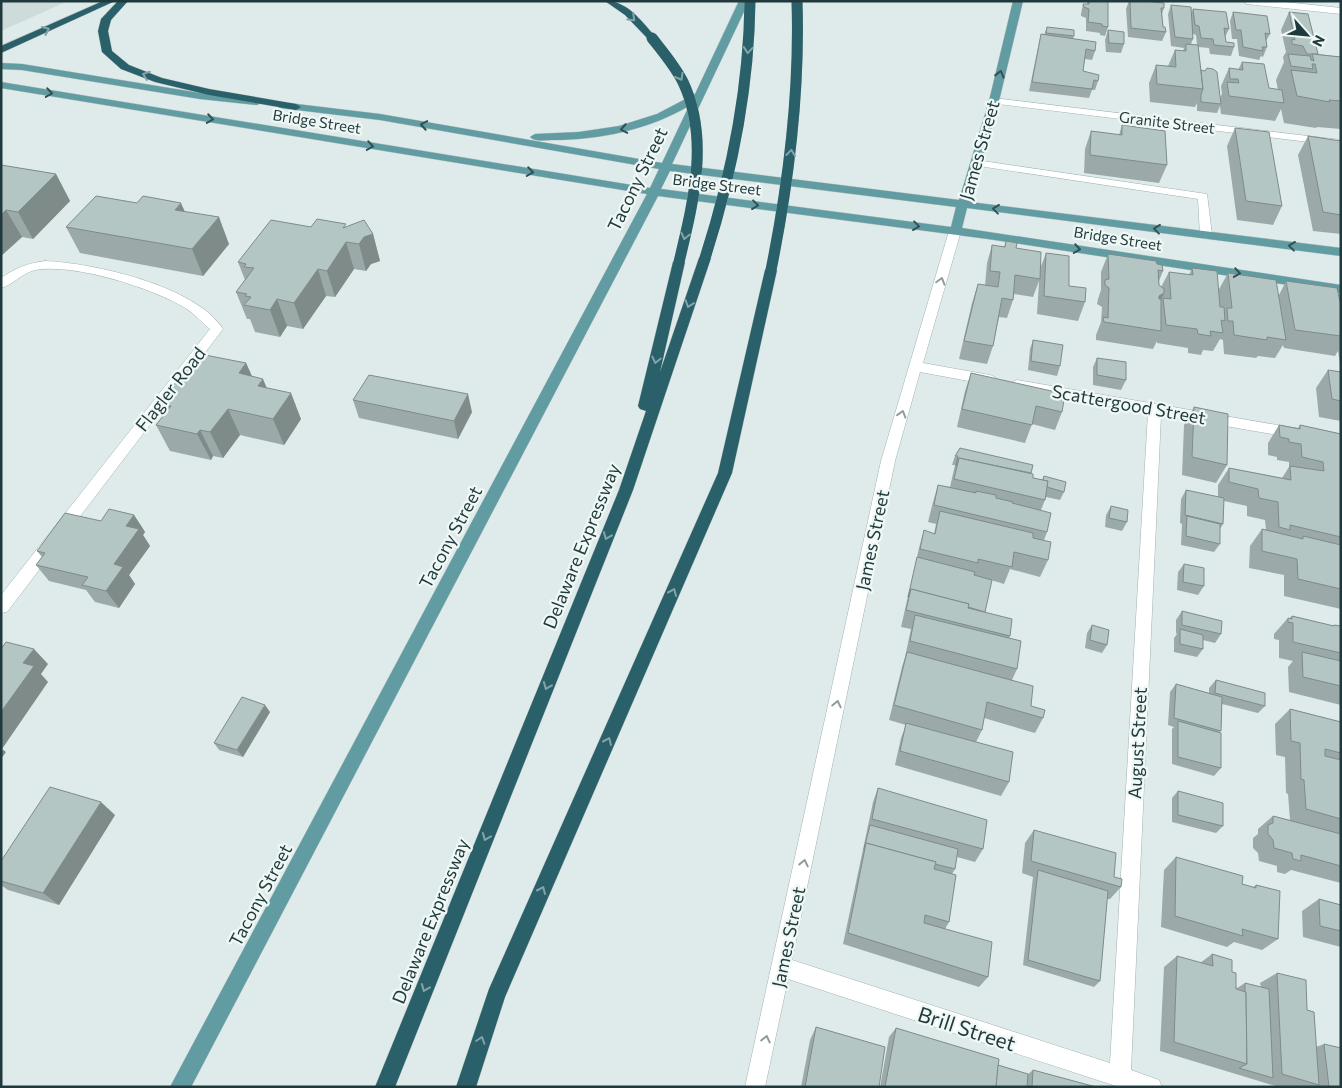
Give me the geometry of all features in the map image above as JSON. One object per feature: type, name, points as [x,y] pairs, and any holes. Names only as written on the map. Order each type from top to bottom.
[{"type":"highway","points":[[1,50],[111,1]]},
{"type":"highway","points":[[124,1],[106,19],[103,31],[107,52],[125,68],[159,80],[201,90],[296,107]]},
{"type":"highway","points":[[609,1],[628,13],[652,38],[671,62],[683,82],[692,105],[698,147],[689,220],[626,490]]},
{"type":"highway","name":"Delaware Expressway","points":[[385,1087],[626,490],[705,258],[725,196],[733,153],[745,81],[750,1]]},
{"type":"highway","points":[[466,1087],[496,996],[725,473],[780,231],[792,151],[799,37],[797,1]]},
{"type":"main road","name":"Tacony Street","points":[[180,1087],[654,192],[744,1]]},
{"type":"main road","name":"James Street","points":[[955,231],[994,101],[1018,1]]},
{"type":"main road","name":"Bridge Street","points":[[1,66],[22,67],[200,96],[380,118],[666,167],[1341,252]]},
{"type":"main road","name":"Bridge Street","points":[[1,85],[654,192],[955,231],[1341,288]]},
{"type":"main road","points":[[472,134],[552,138],[620,130],[652,122],[700,95]]},
{"type":"street","points":[[1247,1],[1341,11]]},
{"type":"street","name":"Granite Street","points":[[994,101],[1341,143]]},
{"type":"street","points":[[976,163],[1203,196],[1206,235]]},
{"type":"street","name":"James Street","points":[[755,1087],[888,461],[955,231]]},
{"type":"street","name":"Flagler Road","points":[[1,284],[7,278],[32,266],[75,266],[160,290],[192,306],[217,329],[1,607]]},
{"type":"street","name":"Scattergood Street","points":[[916,368],[1311,436]]},
{"type":"street","name":"August Street","points":[[1120,1077],[1155,408]]},
{"type":"street","name":"Brill Street","points":[[782,967],[1152,1087]]},
{"type":"shaded area","points":[[1,1],[68,1],[1,31]]},
{"type":"building","points":[[1089,1],[1108,1],[1108,27],[1088,22],[1089,9],[1084,7],[1083,4],[1089,4]]},
{"type":"building","points":[[1130,1],[1164,3],[1164,8],[1161,8],[1163,27],[1165,27],[1166,32],[1131,28]]},
{"type":"building","points":[[1171,5],[1191,7],[1193,39],[1175,37]]},
{"type":"building","points":[[1193,9],[1226,12],[1229,29],[1224,28],[1226,42],[1234,43],[1234,47],[1214,45],[1213,39],[1201,38],[1199,26],[1195,25]]},
{"type":"building","points":[[1233,12],[1267,16],[1270,34],[1265,33],[1267,47],[1262,47],[1263,51],[1243,47],[1241,30],[1236,30]]},
{"type":"building","points":[[1289,12],[1308,14],[1318,54],[1307,54],[1303,46],[1292,44],[1292,39],[1295,40]]},
{"type":"building","points":[[1047,27],[1074,30],[1074,36],[1046,33]]},
{"type":"building","points":[[1108,30],[1124,32],[1124,44],[1109,43]]},
{"type":"building","points":[[1041,34],[1096,42],[1095,51],[1086,49],[1083,71],[1099,75],[1098,81],[1094,80],[1092,89],[1032,82]]},
{"type":"building","points":[[1186,44],[1198,45],[1203,89],[1157,84],[1156,65],[1176,67],[1175,50],[1186,51]]},
{"type":"building","points":[[1288,54],[1310,56],[1311,60],[1314,61],[1312,54],[1341,57],[1341,101],[1329,100],[1330,102],[1297,96],[1291,70],[1317,73],[1315,64],[1312,64],[1313,69],[1291,66]]},
{"type":"building","points":[[1242,62],[1264,64],[1269,88],[1282,90],[1284,103],[1229,96],[1227,82],[1239,83],[1238,79],[1230,79],[1229,68],[1243,70]]},
{"type":"building","points":[[1207,68],[1217,72],[1221,104],[1201,102],[1203,89],[1201,70],[1205,71]]},
{"type":"building","points":[[1122,125],[1165,131],[1167,165],[1090,155],[1091,131],[1122,135]]},
{"type":"building","points":[[1235,128],[1269,132],[1282,206],[1246,201]]},
{"type":"building","points":[[1308,136],[1341,141],[1341,215],[1323,212]]},
{"type":"building","points":[[1,165],[56,174],[18,212],[6,210],[1,215]]},
{"type":"building","points":[[96,196],[137,203],[143,196],[181,203],[175,210],[219,217],[192,249],[66,227]]},
{"type":"building","points":[[317,219],[346,224],[343,228],[364,220],[373,234],[364,237],[359,244],[346,242],[327,271],[318,269],[294,303],[277,299],[270,310],[244,305],[251,297],[245,296],[247,294],[236,292],[254,268],[244,267],[246,264],[238,262],[271,220],[311,227]]},
{"type":"building","points":[[1006,241],[1017,243],[1016,248],[1041,252],[1040,279],[1015,275],[1013,300],[1002,298],[993,346],[964,341],[978,284],[998,287],[1000,272],[990,271],[992,245],[1005,247]]},
{"type":"building","points":[[1046,253],[1069,256],[1069,286],[1086,288],[1085,302],[1044,296]]},
{"type":"building","points":[[1108,254],[1156,261],[1157,264],[1162,265],[1163,271],[1158,270],[1159,285],[1164,289],[1164,293],[1159,296],[1159,299],[1161,299],[1161,331],[1104,322],[1103,317],[1108,318],[1109,288],[1105,285],[1105,280],[1109,279]]},
{"type":"building","points":[[1192,268],[1217,271],[1220,307],[1224,307],[1225,321],[1221,320],[1223,333],[1210,331],[1211,336],[1198,334],[1197,329],[1166,325],[1163,298],[1171,299],[1169,272],[1193,275]]},
{"type":"building","points":[[1228,273],[1276,280],[1286,340],[1267,337],[1267,340],[1234,335],[1233,321],[1228,321],[1227,308],[1232,308]]},
{"type":"building","points":[[1286,281],[1337,288],[1341,306],[1341,336],[1295,330]]},
{"type":"building","points":[[1033,340],[1063,345],[1060,366],[1031,361]]},
{"type":"building","points":[[205,355],[246,363],[239,373],[263,379],[258,386],[291,393],[273,419],[228,409],[210,432],[200,430],[197,434],[156,425],[171,406],[159,404],[187,368],[194,370]]},
{"type":"building","points":[[1097,358],[1126,362],[1126,380],[1097,375]]},
{"type":"building","points":[[1328,370],[1341,372],[1341,401],[1332,399]]},
{"type":"building","points":[[971,373],[1065,394],[1062,412],[1036,406],[1032,425],[962,409]]},
{"type":"building","points":[[369,375],[468,394],[454,421],[353,400]]},
{"type":"building","points":[[1194,407],[1228,414],[1227,465],[1192,457]]},
{"type":"building","points":[[1279,425],[1300,429],[1300,425],[1341,434],[1341,537],[1290,525],[1290,530],[1279,527],[1278,502],[1259,498],[1258,489],[1229,482],[1229,468],[1291,480],[1290,466],[1324,471],[1323,462],[1302,457],[1301,444],[1289,442],[1289,439],[1280,437]]},
{"type":"building","points":[[960,448],[1033,465],[1031,473],[959,458],[956,466],[958,456],[955,456]]},
{"type":"building","points":[[959,458],[1033,474],[1033,478],[1048,481],[1045,500],[954,479]]},
{"type":"building","points":[[1044,476],[1066,482],[1064,492],[1047,487],[1048,481],[1043,480]]},
{"type":"building","points":[[938,485],[996,495],[996,498],[1051,513],[1047,532],[934,505]]},
{"type":"building","points":[[1186,490],[1224,498],[1223,524],[1185,515]]},
{"type":"building","points":[[1111,506],[1128,510],[1127,522],[1109,518]]},
{"type":"building","points":[[109,509],[134,515],[126,526],[139,529],[114,564],[123,567],[106,591],[82,585],[88,577],[36,565],[45,553],[37,551],[65,513],[101,521]]},
{"type":"building","points":[[940,511],[1033,533],[1033,538],[1051,542],[1048,560],[1014,552],[1012,567],[978,559],[978,563],[920,549],[924,530],[935,534]]},
{"type":"building","points":[[1187,516],[1220,524],[1220,544],[1186,536]]},
{"type":"building","points":[[1262,529],[1303,539],[1303,536],[1341,545],[1341,589],[1298,579],[1297,559],[1262,551]]},
{"type":"building","points":[[917,557],[975,572],[974,575],[992,580],[985,612],[968,607],[969,604],[911,589],[908,597]]},
{"type":"building","points":[[1184,564],[1204,568],[1204,586],[1183,582]]},
{"type":"building","points":[[911,589],[969,604],[968,608],[1012,619],[1010,636],[906,610]]},
{"type":"building","points":[[1182,611],[1222,621],[1221,634],[1182,625]]},
{"type":"building","points":[[915,615],[1021,641],[1017,669],[910,641]]},
{"type":"building","points":[[1292,616],[1341,626],[1341,653],[1293,642],[1293,623],[1288,622],[1288,618],[1292,619]]},
{"type":"building","points":[[1092,625],[1109,630],[1107,645],[1090,640]]},
{"type":"building","points":[[1180,629],[1203,635],[1203,649],[1180,644]]},
{"type":"building","points":[[6,642],[34,649],[23,663],[34,666],[1,712],[1,649]]},
{"type":"building","points":[[907,652],[1033,686],[1031,706],[1045,710],[1043,718],[987,702],[982,730],[894,705]]},
{"type":"building","points":[[1302,652],[1341,661],[1341,686],[1303,677]]},
{"type":"building","points":[[1216,680],[1265,693],[1265,706],[1215,693]]},
{"type":"building","points":[[1176,684],[1222,697],[1221,731],[1174,718]]},
{"type":"building","points":[[242,697],[265,705],[237,750],[214,743]]},
{"type":"building","points":[[1290,709],[1341,722],[1341,753],[1325,749],[1325,756],[1341,760],[1341,819],[1306,809],[1304,780],[1301,779],[1300,743],[1291,741]]},
{"type":"building","points":[[1178,721],[1221,733],[1221,768],[1178,757]]},
{"type":"building","points":[[906,723],[1013,752],[1009,782],[900,751]]},
{"type":"building","points":[[50,787],[101,802],[43,893],[1,881],[1,861]]},
{"type":"building","points":[[878,788],[987,820],[983,849],[872,819]]},
{"type":"building","points":[[1178,791],[1223,803],[1223,826],[1178,815]]},
{"type":"building","points":[[1273,816],[1341,834],[1341,866],[1301,855],[1301,861],[1293,859],[1292,853],[1274,848],[1273,840],[1268,834],[1268,825],[1273,823]]},
{"type":"building","points":[[870,825],[958,849],[955,869],[866,843],[864,849]]},
{"type":"building","points":[[1034,830],[1116,853],[1114,877],[1122,879],[1121,887],[1031,861]]},
{"type":"building","points":[[866,843],[936,862],[934,869],[956,875],[949,922],[925,915],[924,923],[992,942],[988,977],[848,933]]},
{"type":"building","points":[[1176,857],[1243,876],[1242,884],[1256,888],[1256,885],[1280,891],[1278,939],[1242,929],[1243,936],[1175,916]]},
{"type":"building","points":[[1038,870],[1108,891],[1100,981],[1028,960]]},
{"type":"building","points":[[1319,899],[1341,905],[1341,931],[1320,926]]},
{"type":"building","points":[[1212,954],[1232,960],[1232,972],[1236,973],[1236,989],[1246,992],[1247,1064],[1174,1042],[1177,956],[1213,966]]},
{"type":"building","points":[[1277,973],[1306,980],[1307,1010],[1314,1012],[1319,1085],[1282,1074]]},
{"type":"building","points":[[1245,983],[1269,989],[1273,1078],[1239,1068],[1247,1064]]},
{"type":"building","points":[[816,1027],[885,1047],[879,1087],[805,1087]]},
{"type":"building","points":[[896,1028],[999,1059],[996,1087],[885,1087]]},
{"type":"building","points":[[1324,1044],[1341,1048],[1341,1087],[1329,1087]]},
{"type":"building","points":[[998,1065],[1028,1074],[1027,1087],[996,1087]]},
{"type":"building","points":[[1033,1070],[1096,1087],[1032,1087]]}]
